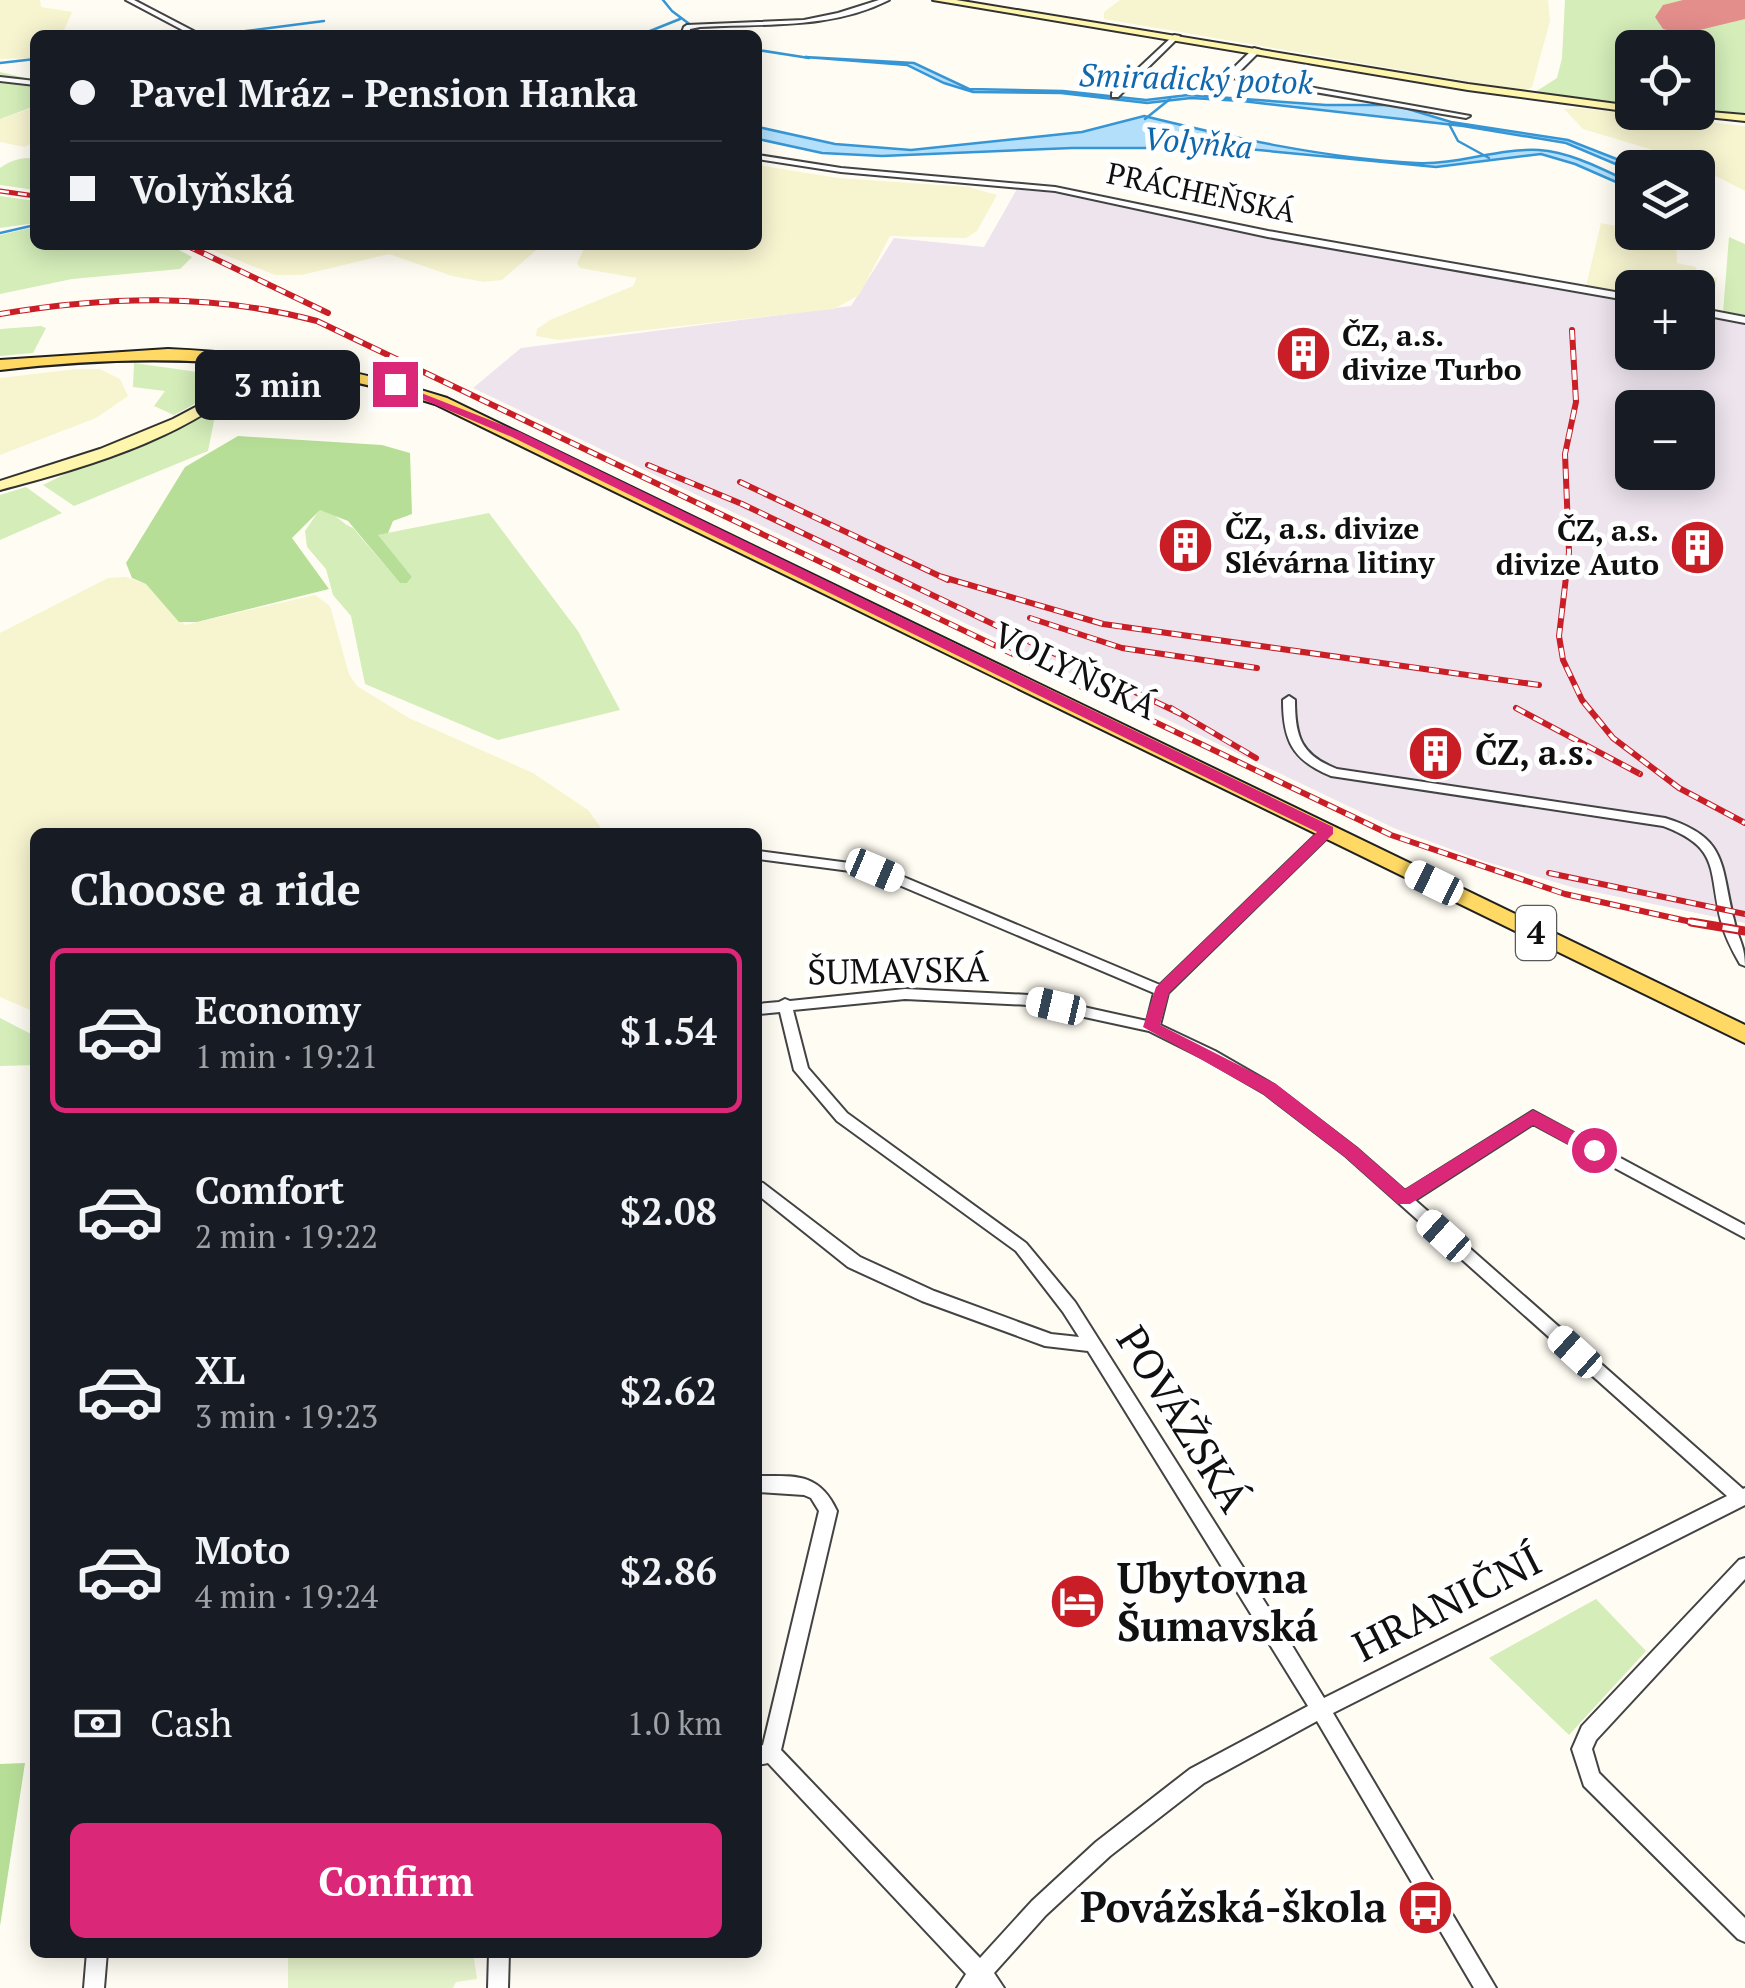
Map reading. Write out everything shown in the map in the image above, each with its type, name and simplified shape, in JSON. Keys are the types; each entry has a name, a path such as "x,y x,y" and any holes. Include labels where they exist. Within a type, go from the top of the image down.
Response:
{"main road":[{"name":"4","path":"0,365 134,352 263,358"},
{"name":"VOLYŇSKÁ","path":"263,358 371,376 474,414 1745,1035"}],"street":[{"path":"129,0 187,30"},
{"path":"689,30 708,24 796,23 829,18 886,0"},
{"path":"938,0 1176,36 1468,87 1615,107"},
{"path":"1115,94 1176,36"},
{"path":"1214,92 1257,50"},
{"path":"1231,76 1466,116"},
{"path":"0,79 30,82"},
{"path":"1715,116 1745,118"},
{"name":"PRÁCHEŇSKÁ","path":"762,158 841,170 1056,189 1268,234 1615,295"},
{"path":"1715,314 1745,320"},
{"path":"0,486 191,414 241,384 263,358"},
{"path":"1289,700 1291,740 1296,750 1311,763 1334,773 1665,822 1703,834 1720,854 1736,946 1745,960"},
{"path":"1152,1027 1162,991 1327,831"},
{"path":"762,856 875,870 1162,991"},
{"name":"ŠUMAVSKÁ","path":"762,1007 905,994 1028,1000 1152,1027 1270,1089 1351,1152 1743,1497"},
{"name":"POVÁŽSKÁ","path":"785,1004 801,1070 842,1117 1020,1247 1093,1344 1218,1550 1276,1635 1486,1988"},
{"path":"1404,1199 1533,1117 1745,1232"},
{"path":"762,1190 854,1262 928,1296 1051,1341 1093,1344"},
{"path":"762,1484 807,1485 824,1499 828,1511 764,1755 980,1983"},
{"name":"HRANIČNÍ","path":"980,1983 1039,1908 1103,1849 1197,1776 1318,1710 1743,1497"},
{"path":"1745,1566 1589,1732 1582,1757 1591,1778 1745,1932"},
{"path":"94,1988 96,1958"},
{"path":"498,1988 499,1958"}],"shaded area":[{"path":"0,0 40,0 41,7 72,12 64,30 30,30 30,58 0,59"},
{"path":"1120,0 1548,0 1550,21 1532,87 1524,91 1104,19 1104,12"},
{"path":"30,109 30,144 25,147 0,142 0,119"},
{"path":"1564,109 1615,112 1615,130 1715,130 1715,123 1745,126 1745,191 1715,176 1715,150 1653,150 1583,129"},
{"path":"762,166 838,178 969,187 997,195 977,231 966,238 890,236 859,295 834,309 558,340 536,336 537,329 550,320 633,286 637,278 580,268 577,263 584,250 762,250"},
{"name":"ČZ, a.s.","path":"1017,189 1054,193 1289,243 1431,264 1615,300 1615,370 1715,370 1715,319 1745,325 1745,923 1575,888 1483,861 1396,829 473,388 521,348 851,306 894,238 984,247"},
{"path":"1601,223 1615,226 1615,250 1676,250 1677,263 1696,267 1696,270 1615,270 1615,292 1586,286"},
{"path":"212,250 536,250 502,280 484,282 452,276 389,254 302,275 275,275"},
{"path":"100,369 120,379 128,396 96,418 0,455 0,378"},
{"path":"126,577 146,584 185,625 315,595 330,606 349,674 357,686 409,718 533,773 588,810 601,828 30,828 30,1010 0,997 0,633 108,578"}],"green space":[{"path":"1565,0 1745,0 1745,113 1715,112 1715,30 1615,30 1615,103 1532,94 1557,78"},
{"path":"0,72 30,79 30,108 0,119"},
{"path":"30,159 30,189 0,185 0,168"},
{"path":"0,196 30,200 30,224 0,228"},
{"path":"30,228 30,250 179,250 192,257 180,269 72,279 0,294 0,235"},
{"path":"1729,237 1745,244 1745,317 1723,312"},
{"path":"46,328 33,353 0,356 0,329"},
{"path":"134,363 227,378 211,395 174,415 154,406 165,391 133,387"},
{"path":"212,412 215,416 208,451 74,506 43,485 83,465 149,444"},
{"path":"238,436 382,445 410,453 412,514 393,521 388,533 378,535 412,577 407,583 400,583 348,521 320,510 292,538 329,589 197,622 179,622 146,584 132,578 126,563 185,467"},
{"path":"26,487 62,513 0,540 0,495"},
{"path":"320,509 353,528 400,583 407,583 412,577 377,535 489,513 578,631 620,710 498,740 365,684 351,616 333,595 326,569 307,547 305,531"},
{"path":"0,1018 30,1033 30,1065 0,1066"},
{"path":"1596,1599 1646,1651 1569,1735 1489,1658"},
{"path":"25,1763 0,1926 0,1764"},
{"path":"288,1958 474,1958 477,1979 456,1982 453,1988 288,1988"}],"water":[{"path":"805,57 914,63 969,89 1063,91 1146,100 1188,95 1326,105 1395,105 1451,122 1568,140 1615,158 1615,164 1566,143 1463,126 1242,101 1191,98 1147,103 1061,93 973,92 907,65"},
{"name":"Volyňka","path":"1144,116 1279,146 1381,160 1432,163 1508,151 1551,151 1615,175 1615,182 1541,154 1436,167 1237,148 1072,148 882,156 822,153 762,140 762,128 835,144 911,150 1082,132"}],"waterway":[{"name":"Smiradický potok","path":"663,0 697,30"},
{"path":"652,30 680,19"},
{"path":"253,30 324,21"},
{"name":"Smiradický potok","path":"762,51 809,58"},
{"path":"0,63 30,60"},
{"name":"Volyňka","path":"1145,119 1170,99"},
{"path":"1449,124 1458,141 1489,158"},
{"path":"0,233 30,226"}],"runway":[{"path":"1683,17 1745,3"}],"railway":[{"path":"0,191 30,195"},
{"path":"196,250 328,313"},
{"path":"0,314 159,300 238,306 317,321 1391,835 1565,894 1693,922"},
{"path":"1572,330 1576,402 1565,454 1569,552 1559,636 1563,660 1582,700 1613,738 1679,788 1745,823"},
{"path":"648,465 742,504 1181,714"},
{"path":"740,482 940,576"},
{"path":"940,576 1103,624 1539,685"},
{"path":"940,576 948,580"},
{"path":"1030,618 1122,648 1257,668"},
{"path":"1171,708 1256,758"},
{"path":"1516,708 1640,774"},
{"path":"1549,873 1745,914"},
{"path":"1693,922 1745,931"},
{"path":"1693,922 1705,925"}],"place":[{"name":"ČZ, a.s. divize Turbo","path":"1303,353"},
{"name":"ČZ, a.s. divize Slévárna litiny","path":"1186,546"},
{"name":"ČZ, a.s. divize Auto","path":"1698,548"},
{"name":"ČZ, a.s.","path":"1436,753"},
{"name":"Ubytovna Šumavská","path":"1078,1602"},
{"name":"Povážská-škola","path":"1426,1907"}],"route":[{"path":"395,384 516,435 1327,831 1162,991 1152,1027 1270,1089 1404,1199 1533,1117 1594,1150"}]}
